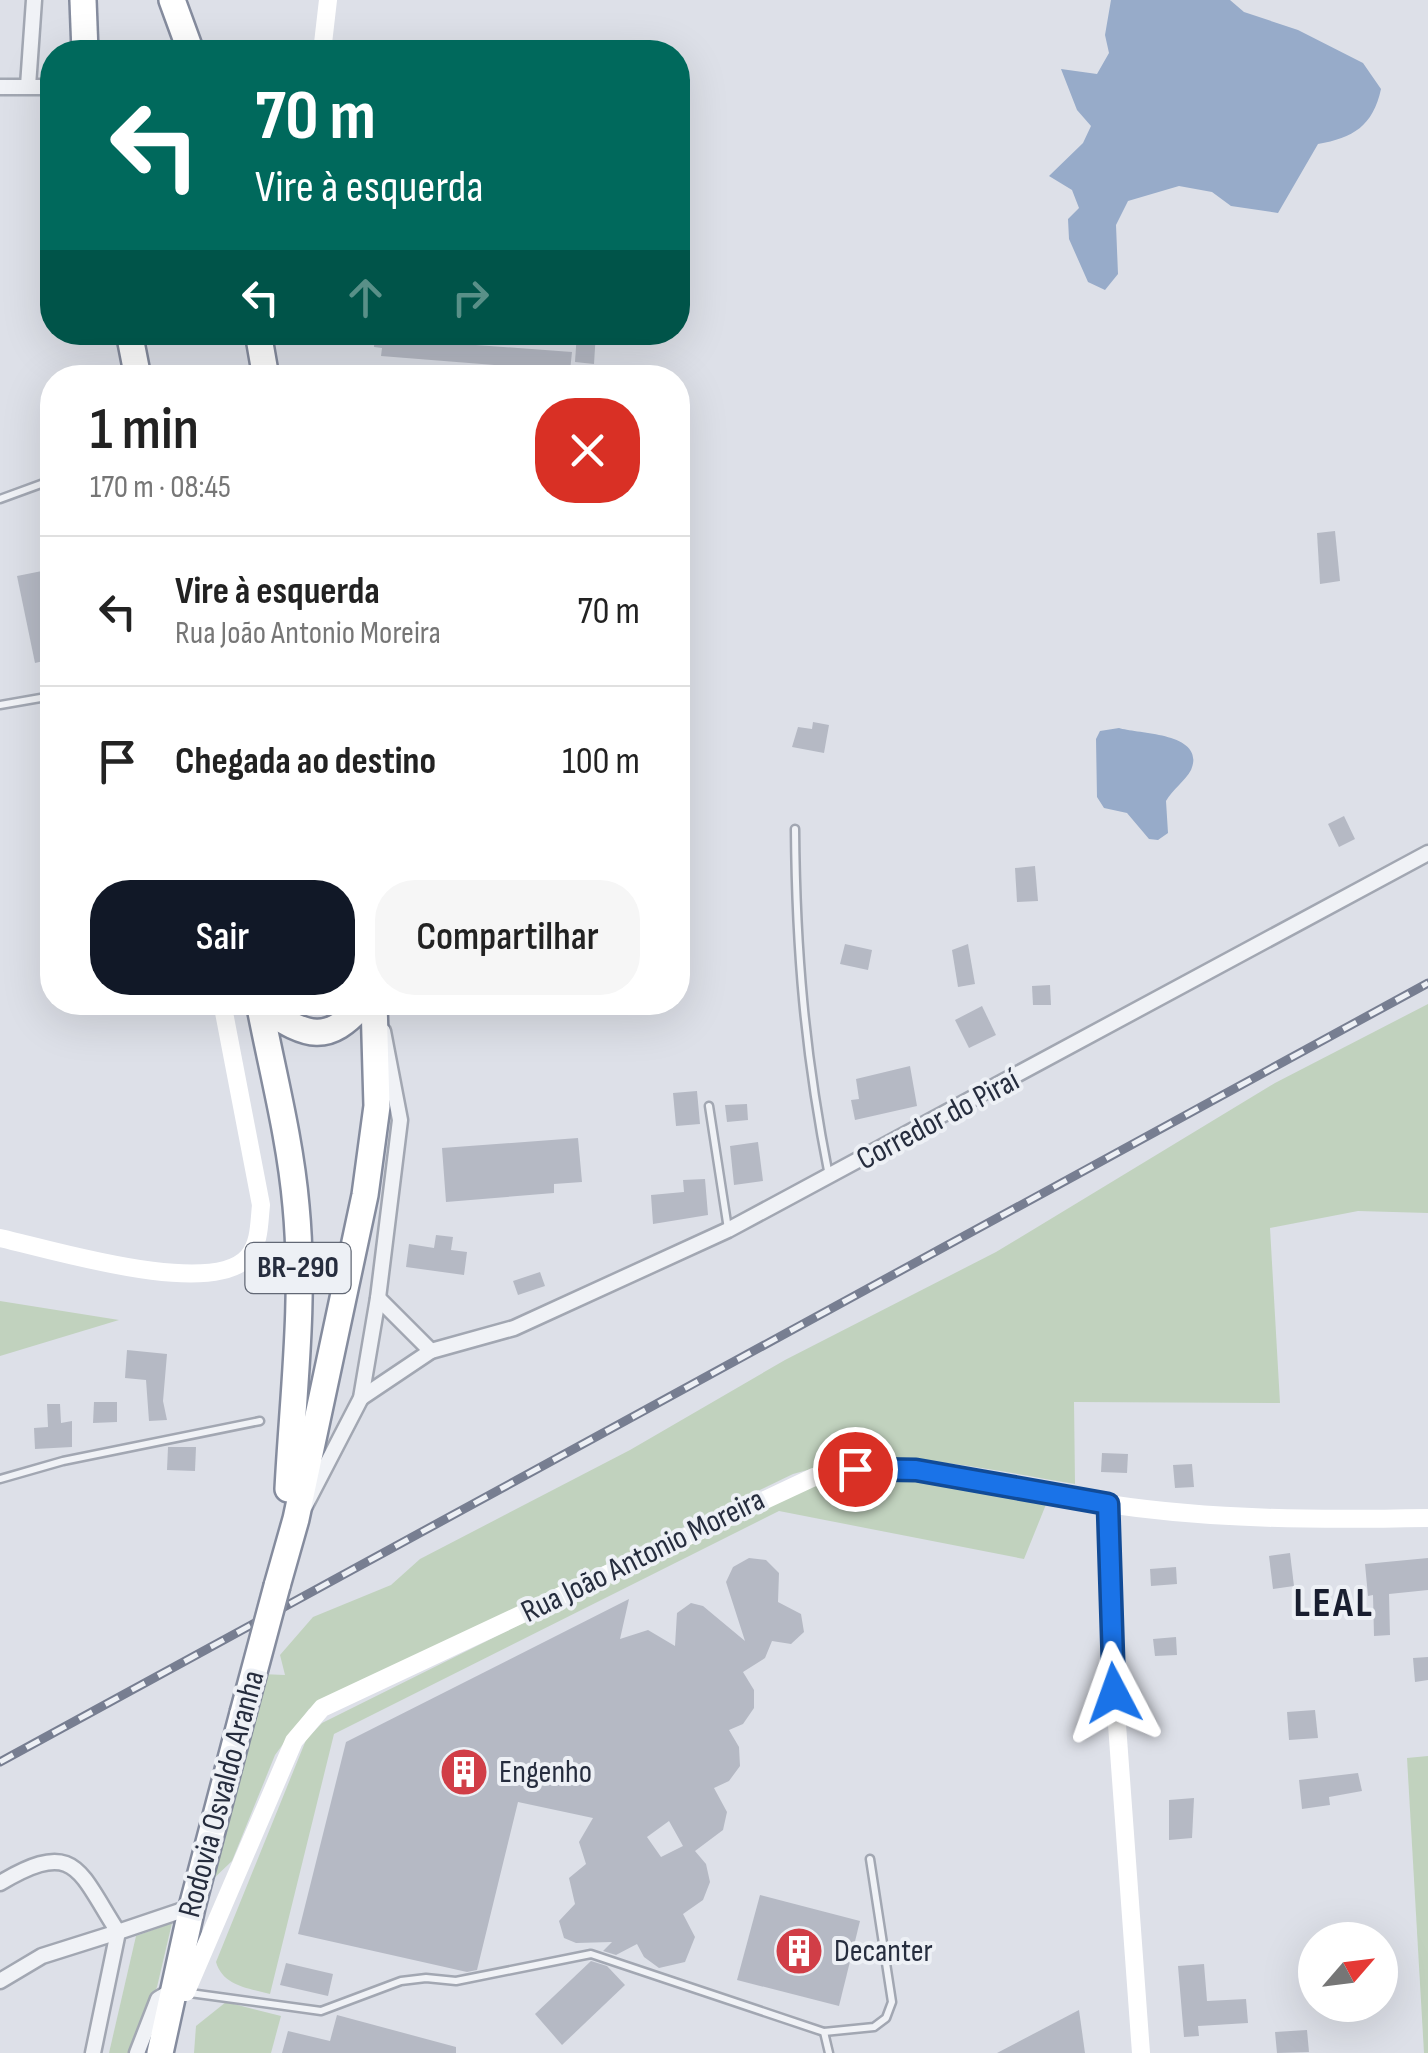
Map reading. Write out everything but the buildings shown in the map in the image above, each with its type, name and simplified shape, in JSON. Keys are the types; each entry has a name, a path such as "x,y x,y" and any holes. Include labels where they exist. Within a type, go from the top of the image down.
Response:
{"highway":[{"path":"82,0 85,40"},
{"path":"172,0 187,40"},
{"name":"Rodovia Osvaldo Aranha","path":"262,1015 297,1209 299,1308 292,1528"},
{"path":"275,1015 298,1030 321,1035 339,1028 352,1015"},
{"name":"Rodovia Osvaldo Aranha","path":"160,2053 178,1992 192,1907 292,1528 365,1195 377,1106 375,1015"}],"main road":[{"path":"323,40 328,0"},
{"path":"0,1238 164,1272 226,1269 247,1258 258,1238 261,1205 224,1015"},
{"name":"Rua João Antonio Moreira","path":"178,1992 228,1897 294,1740 322,1708 792,1485 832,1472 886,1468 1108,1504 1290,1520 1428,1518"},
{"path":"1108,1504 1109,1614 1142,2053"},
{"path":"192,1907 228,1897"}],"street":[{"path":"28,86 34,0"},
{"path":"0,88 40,86"},
{"name":"Corredor do Piraí","path":"361,1398 431,1351 514,1328 728,1230 1428,852"},
{"path":"292,1528 315,1493 361,1398 378,1298 400,1120 394,1070 379,1015"},
{"path":"378,1298 431,1351"},
{"path":"0,1883 36,1862 60,1860 76,1868 118,1932 93,2053"},
{"path":"0,1981 42,1956 192,1907"},
{"path":"138,2053 158,1999 178,1992"}],"lane":[{"path":"0,499 40,484"},
{"path":"0,705 40,698"},
{"path":"795,830 796,930 806,1063 829,1178"},
{"path":"709,1106 728,1230"},
{"path":"0,1479 62,1461 260,1421"},
{"path":"178,1992 321,2010 401,1982 426,1978 456,1981 591,1954 824,2032 874,2027 886,2018 892,2002 870,1859"},
{"path":"824,2032 829,2053"}],"green space":[{"path":"1428,1004 1428,1213 1358,1211 1270,1228 1280,1403 1074,1402 1075,1484 969,1466 899,1460 829,1465 793,1474 309,1709 275,1755 232,1861 210,1882 261,1674 285,1675 280,1655 313,1617 391,1585 420,1559 630,1450 785,1360 996,1252 1275,1083"},
{"path":"0,1301 119,1320 0,1356"},
{"path":"894,1473 1047,1502 1024,1559 779,1511 334,1734 270,1994 237,1985 219,1970 216,1962 306,1740 322,1723 808,1481"},
{"path":"1428,1756 1428,2053 1424,2053 1407,1758"},
{"path":"172,1923 157,1987 130,2053 109,2053 136,1936"},
{"path":"226,2002 281,2016 271,2053 194,2053 196,2026"}],"water":[{"path":"1111,0 1230,0 1244,12 1298,30 1363,63 1381,89 1373,112 1360,128 1318,144 1278,213 1231,206 1212,192 1179,186 1128,201 1116,225 1118,274 1105,290 1088,282 1069,239 1068,219 1079,208 1072,190 1049,176 1083,143 1091,126 1077,110 1061,69 1097,74 1109,53 1105,35"},
{"path":"1119,728 1168,737 1189,748 1193,758 1189,774 1166,801 1168,833 1158,840 1149,839 1127,813 1104,808 1097,797 1096,739 1100,731"}],"railway":[{"path":"0,1762 1428,983"}],"place":[{"name":"Engenho","path":"464,1772"},
{"name":"Decanter","path":"799,1951"}],"district":[{"name":"LEAL","path":"1334,1603"}],"route":[{"path":"855,1469 916,1470 1108,1504 1114,1693"}]}
